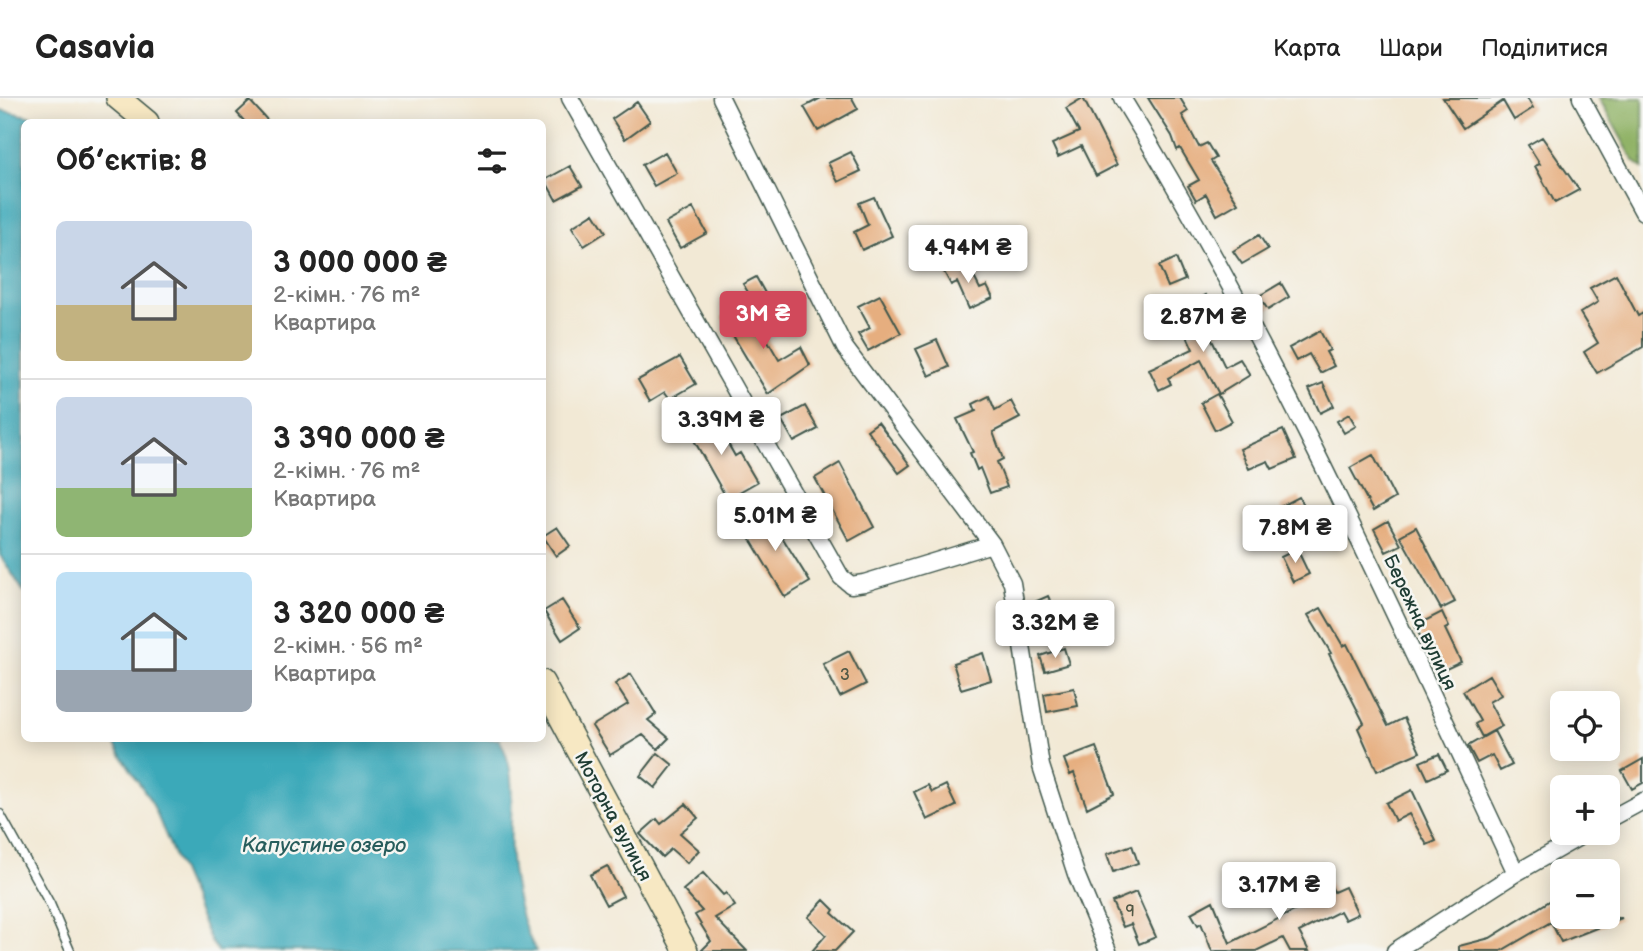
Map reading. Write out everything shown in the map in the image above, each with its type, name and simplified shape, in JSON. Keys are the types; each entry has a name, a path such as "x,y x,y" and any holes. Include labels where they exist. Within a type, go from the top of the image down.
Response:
{"street":[{"path":"118,98 143,119"},
{"path":"570,98 841,577 850,585 864,583 992,544"},
{"path":"721,98 845,348 992,544 1012,583 1041,766 1076,874 1108,951"},
{"name":"Бережна вулиця","path":"1122,98 1230,287 1330,479 1516,873"},
{"path":"1581,98 1643,212"},
{"name":"Моторна вулиця","path":"546,689 686,951"},
{"path":"1620,813 1643,801"},
{"path":"1395,951 1516,873 1565,845"}],"lane":[{"path":"0,814 50,904 70,951"}],"green space":[{"path":"1599,98 1643,98 1643,168 1634,161"}],"water":[{"path":"0,110 41,119 21,119 21,587 0,555"},
{"name":"Капустине озеро","path":"113,742 500,742 511,781 510,842 514,881 522,918 536,951 218,951 211,942 152,803"}],"building":[{"path":"821,98 852,98 858,109 818,131 804,107"},
{"path":"1083,98 1117,165 1096,176 1081,146 1058,157 1052,144 1079,132 1066,108"},
{"path":"1148,98 1180,98 1188,111 1182,115 1199,147 1207,143 1216,158 1211,161 1238,203 1217,215 1206,194 1196,200 1188,186 1199,180 1180,148 1177,150 1172,136"},
{"path":"1443,98 1527,98 1533,108 1514,120 1503,101 1463,128"},
{"path":"250,101 266,119 242,119 237,113"},
{"path":"637,102 650,121 625,139 612,119"},
{"path":"1542,137 1579,190 1555,203 1535,166 1540,164 1528,145"},
{"path":"665,152 677,173 654,186 642,165"},
{"path":"851,152 861,171 838,182 828,163"},
{"path":"570,166 582,186 556,200 546,179"},
{"path":"874,197 892,236 862,250 854,232 868,225 859,203"},
{"path":"693,208 707,233 680,248 666,223"},
{"path":"594,213 606,232 584,246 572,227"},
{"path":"1259,235 1268,249 1242,264 1233,251"},
{"path":"1176,258 1185,280 1168,287 1159,266"},
{"path":"966,261 980,289 987,286 993,298 969,309 957,282 951,285 944,272"},
{"path":"1616,274 1638,316 1643,313 1643,347 1597,373 1584,352 1598,343 1580,313 1598,302 1590,288"},
{"path":"756,277 766,295 754,302 743,284"},
{"path":"1281,283 1289,297 1268,310 1259,296"},
{"path":"880,295 901,333 868,351 858,334 870,328 858,306"},
{"path":"1206,295 1225,328 1210,336 1225,367 1240,359 1250,375 1219,394 1201,360 1168,378 1171,384 1159,390 1149,369 1193,349 1187,336 1204,327 1191,304"},
{"path":"746,303 779,360 801,347 810,365 768,394 722,317"},
{"path":"1320,331 1330,350 1326,352 1334,366 1320,373 1309,354 1296,361 1289,348"},
{"path":"937,340 949,367 929,376 916,349"},
{"path":"680,357 696,384 670,399 665,392 650,401 638,380"},
{"path":"1323,383 1334,406 1320,413 1309,389"},
{"path":"1217,394 1232,421 1215,430 1201,403"},
{"path":"989,396 995,410 1011,401 1020,418 993,432 1003,459 997,462 1007,487 990,493 980,468 977,470 970,453 973,452 957,419 976,411 973,404"},
{"path":"805,406 818,429 794,442 781,419"},
{"path":"710,412 735,456 740,453 757,482 727,499 686,426"},
{"path":"1349,414 1356,426 1344,433 1337,421"},
{"path":"878,422 910,465 899,473 867,430"},
{"path":"1283,430 1296,459 1272,469 1268,461 1249,469 1240,449"},
{"path":"1373,455 1395,498 1373,511 1350,468"},
{"path":"840,463 874,527 849,541 815,478"},
{"path":"1299,497 1313,525 1287,538 1279,521 1286,518 1280,507"},
{"path":"764,508 810,582 785,597 740,522"},
{"path":"1388,521 1401,545 1386,552 1374,529"},
{"path":"557,527 570,546 556,556 546,541 546,534"},
{"path":"1416,527 1455,602 1441,609 1400,536"},
{"path":"1297,549 1309,574 1293,582 1281,557"},
{"path":"1048,596 1057,616 1038,624 1030,604"},
{"path":"562,600 580,628 562,640 546,610"},
{"path":"1321,608 1343,646 1347,644 1388,726 1404,718 1420,752 1377,771 1358,728 1364,723 1329,654 1331,653 1308,615"},
{"path":"1442,612 1449,627 1445,629 1461,662 1444,670 1428,637 1422,640 1415,626"},
{"path":"1064,648 1069,664 1045,671 1040,656"},
{"path":"849,651 866,684 840,697 823,664"},
{"path":"983,653 991,680 961,689 953,663"},
{"path":"631,674 656,714 648,720 669,738 658,749 643,735 610,755 592,726 628,704 615,684"},
{"path":"1489,675 1501,695 1489,702 1502,726 1482,737 1475,724 1480,721 1463,691"},
{"path":"1074,688 1078,706 1047,712 1044,694"},
{"path":"1494,731 1512,765 1500,771 1492,755 1477,763 1468,746"},
{"path":"1096,747 1114,794 1087,808 1074,773 1070,775 1064,759"},
{"path":"658,753 673,765 655,788 640,776"},
{"path":"1439,754 1447,770 1428,779 1420,762"},
{"path":"1643,759 1643,783 1632,789 1622,771"},
{"path":"928,785 932,792 946,785 956,806 927,820 914,792"},
{"path":"1412,790 1436,841 1427,845 1409,814 1395,821 1386,803"},
{"path":"686,804 698,818 680,833 699,850 687,863 671,849 662,857 640,834 657,819 661,824"},
{"path":"1132,845 1138,863 1113,872 1107,854"},
{"path":"607,866 623,896 606,905 590,875"},
{"path":"703,873 723,895 726,893 735,906 715,918 747,951 701,951 711,941 695,915 702,911 683,890"},
{"path":"1329,882 1334,892 1345,887 1358,914 1345,920 1340,911 1299,932 1309,951 1290,951 1283,938 1256,951 1212,951 1201,923 1198,925 1191,913 1213,901 1230,943 1308,904 1304,895"},
{"path":"1136,892 1156,937 1139,944 1131,924 1123,927 1112,902"},
{"path":"824,900 834,910 832,913 853,932 835,951 812,951 826,935 808,917"},
{"path":"1550,901 1550,923 1501,951 1459,951 1459,946 1490,938"},
{"path":"1554,929 1594,929 1561,942"}]}
